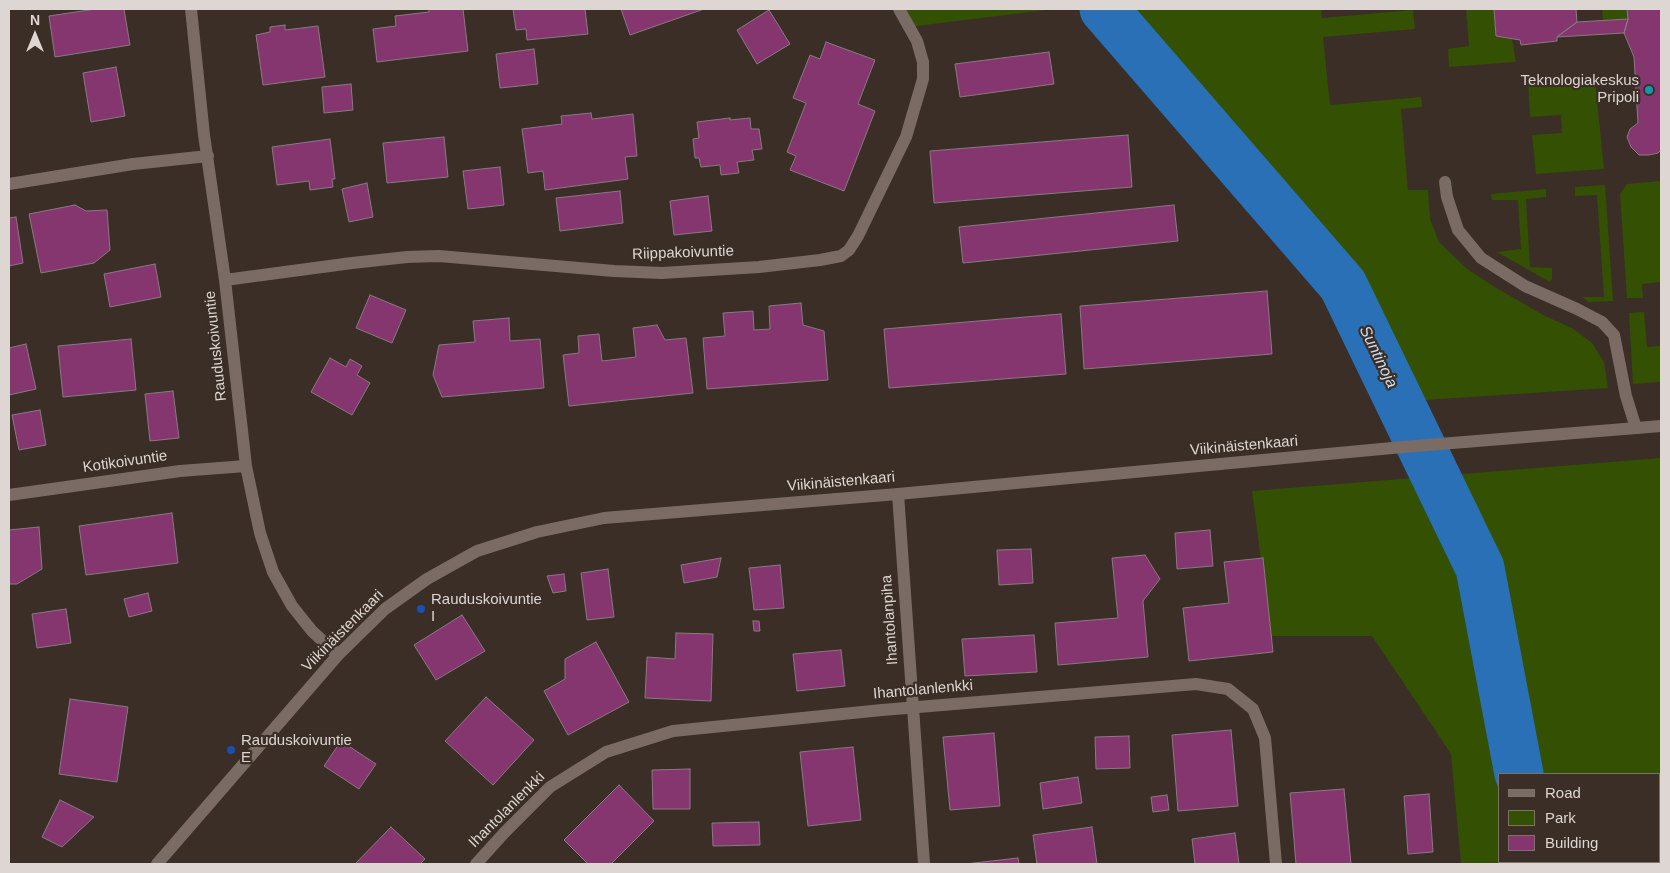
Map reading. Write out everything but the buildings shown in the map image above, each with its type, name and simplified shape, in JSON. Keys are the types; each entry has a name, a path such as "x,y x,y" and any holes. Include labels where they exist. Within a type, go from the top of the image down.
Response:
{"street":[{"name":"Rauduskoivuntie","path":"193,9 208,156 225,280 246,466 260,533 273,572 297,612 312,631 338,655"},
{"name":"Riippakoivuntie","path":"225,280 407,257 440,256 614,271 662,273 759,267 841,256 850,250 858,236 906,137 924,79 923,62 917,41 899,9"},
{"path":"9,184 133,164 208,156"},
{"path":"1446,182 1447,197 1458,230 1481,258 1525,286 1602,322 1614,335 1626,396 1636,428"},
{"name":"Viikinäistenkaari","path":"157,864 338,655 385,609 428,579 477,551 537,532 604,518 898,494 1403,447 1661,426"},
{"name":"Kotikoivuntie","path":"9,495 180,471 246,466"},
{"name":"Ihantolanpiha","path":"898,494 924,864"},
{"name":"Ihantolanlenkki","path":"476,864 550,786 606,752 673,731 912,707 1196,684 1228,689 1254,709 1265,738 1276,864"}],"green space":[{"path":"898,9 1054,9 909,27"},
{"path":"1131,9 1321,9 1322,18 1413,10 1415,29 1323,37 1330,105 1421,97 1422,107 1401,109 1408,190 1428,190 1430,219 1439,242 1466,268 1493,286 1545,316 1572,328 1592,343 1604,362 1608,388 1425,400 1353,273"},
{"path":"1466,9 1494,9 1496,36 1512,39 1516,62 1449,67 1448,49 1469,46"},
{"path":"1602,9 1627,9 1628,19 1603,20"},
{"path":"1590,76 1595,81 1604,169 1536,174 1532,135 1562,133 1561,115 1530,117 1528,81"},
{"path":"1661,181 1661,282 1642,284 1643,298 1627,298 1620,194 1627,184"},
{"path":"1605,185 1613,301 1588,302 1583,297 1604,297 1597,195 1575,196 1575,187"},
{"path":"1546,189 1546,197 1526,199 1530,267 1552,268 1552,279 1550,282 1497,252 1521,249 1518,200 1492,200 1491,194"},
{"path":"1644,312 1647,347 1661,346 1661,382 1633,384 1629,313"},
{"path":"1661,458 1661,864 1461,864 1451,754 1372,636 1271,636 1252,491"}],"waterway":[{"name":"Suntinoja","path":"1104,9 1343,285 1480,568 1519,773"}],"place":[{"name":"Teknologiakeskus Pripoli","path":"1649,90"},
{"name":"Rauduskoivuntie I","path":"421,609"},
{"name":"Rauduskoivuntie E","path":"231,750"}]}
